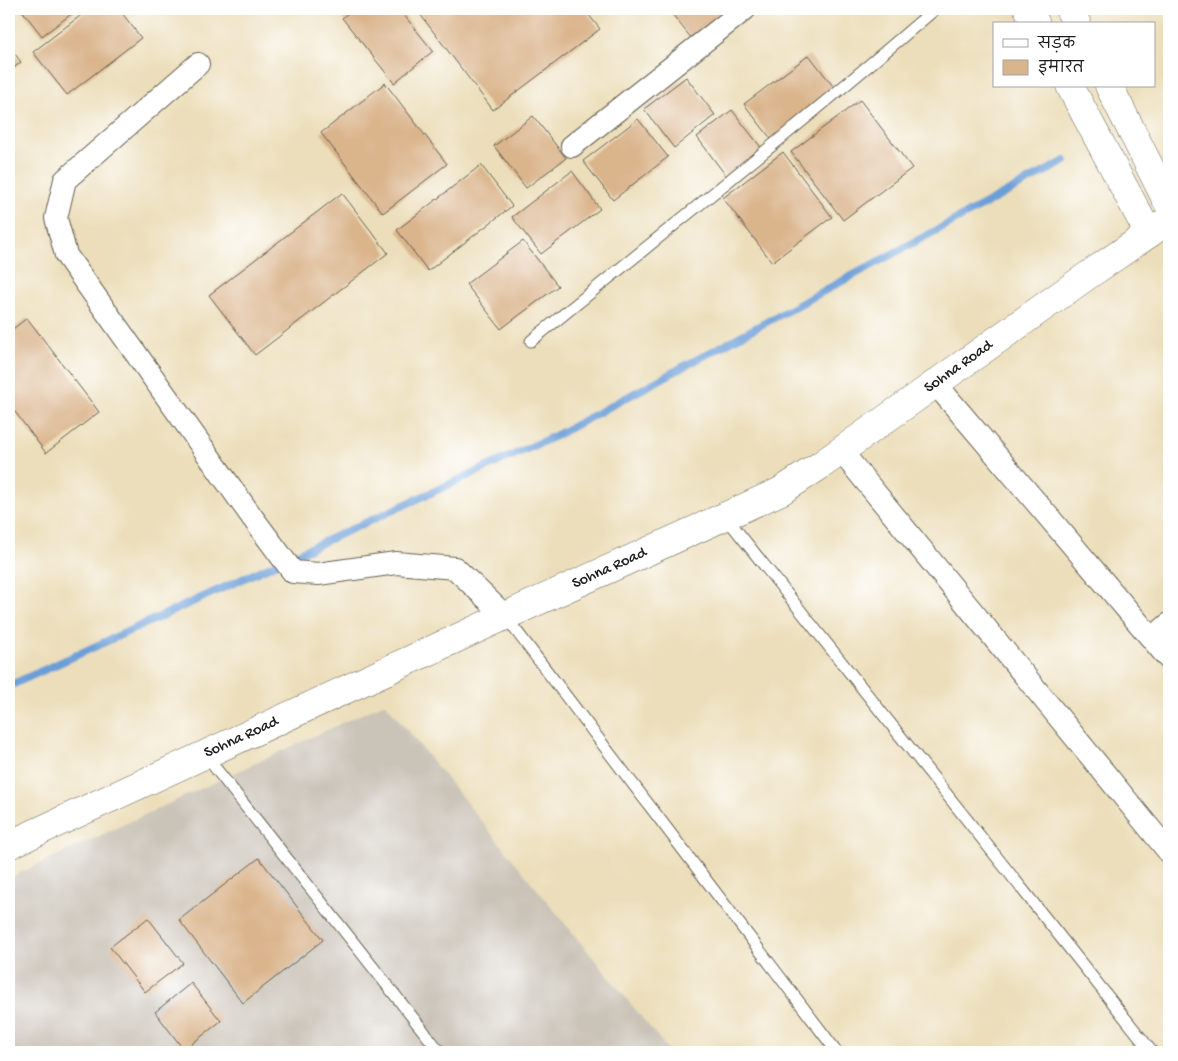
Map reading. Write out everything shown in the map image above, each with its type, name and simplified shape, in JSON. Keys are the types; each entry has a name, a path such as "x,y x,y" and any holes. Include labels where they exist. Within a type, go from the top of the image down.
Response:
{"main road":[{"path":"1028,9 1035,22"},
{"path":"1069,9 1076,22"},
{"path":"1071,88 1112,166 1159,227"},
{"path":"1110,88 1169,205"},
{"path":"1112,166 1142,150"},
{"name":"Sohna Road","path":"9,845 781,491 841,451 1159,227"}],"street":[{"path":"572,146 745,9"},
{"path":"198,64 65,180 56,218 66,255 293,572 318,574 396,563 455,568 505,616"},
{"path":"935,383 1169,659"},
{"path":"841,451 1169,852"},
{"path":"1152,638 1169,624"}],"lane":[{"path":"531,341 877,60 935,9"},
{"path":"725,516 1152,1052"},
{"path":"505,616 837,1052"},
{"path":"205,755 440,1052"}],"shaded area":[{"path":"385,703 670,1052 9,1052 9,878"}],"building":[{"path":"21,9 78,9 42,36"},
{"path":"89,9 119,9 141,38 67,95 33,52"},
{"path":"353,9 399,9 433,51 394,83 342,18"},
{"path":"416,9 584,9 600,29 493,110"},
{"path":"668,9 735,9 696,44"},
{"path":"9,46 21,62 9,72"},
{"path":"809,55 836,90 772,140 744,104"},
{"path":"686,77 715,115 674,148 644,109"},
{"path":"385,83 447,164 383,213 321,133"},
{"path":"860,100 912,168 843,220 791,152"},
{"path":"732,110 763,150 727,177 697,137"},
{"path":"533,116 566,158 526,188 494,146"},
{"path":"638,119 668,157 613,200 583,161"},
{"path":"783,152 832,217 772,262 723,198"},
{"path":"481,165 512,206 428,271 397,230"},
{"path":"572,171 600,209 541,254 512,217"},
{"path":"342,193 388,253 255,355 209,295"},
{"path":"523,241 558,286 501,329 466,284"},
{"path":"27,318 99,412 46,453 9,404 9,332"},
{"path":"259,858 323,940 243,1003 179,920"},
{"path":"148,918 183,963 145,992 110,947"},
{"path":"191,983 221,1021 184,1050 155,1012"}],"waterway":[{"path":"9,686 557,435 1065,161"}]}
